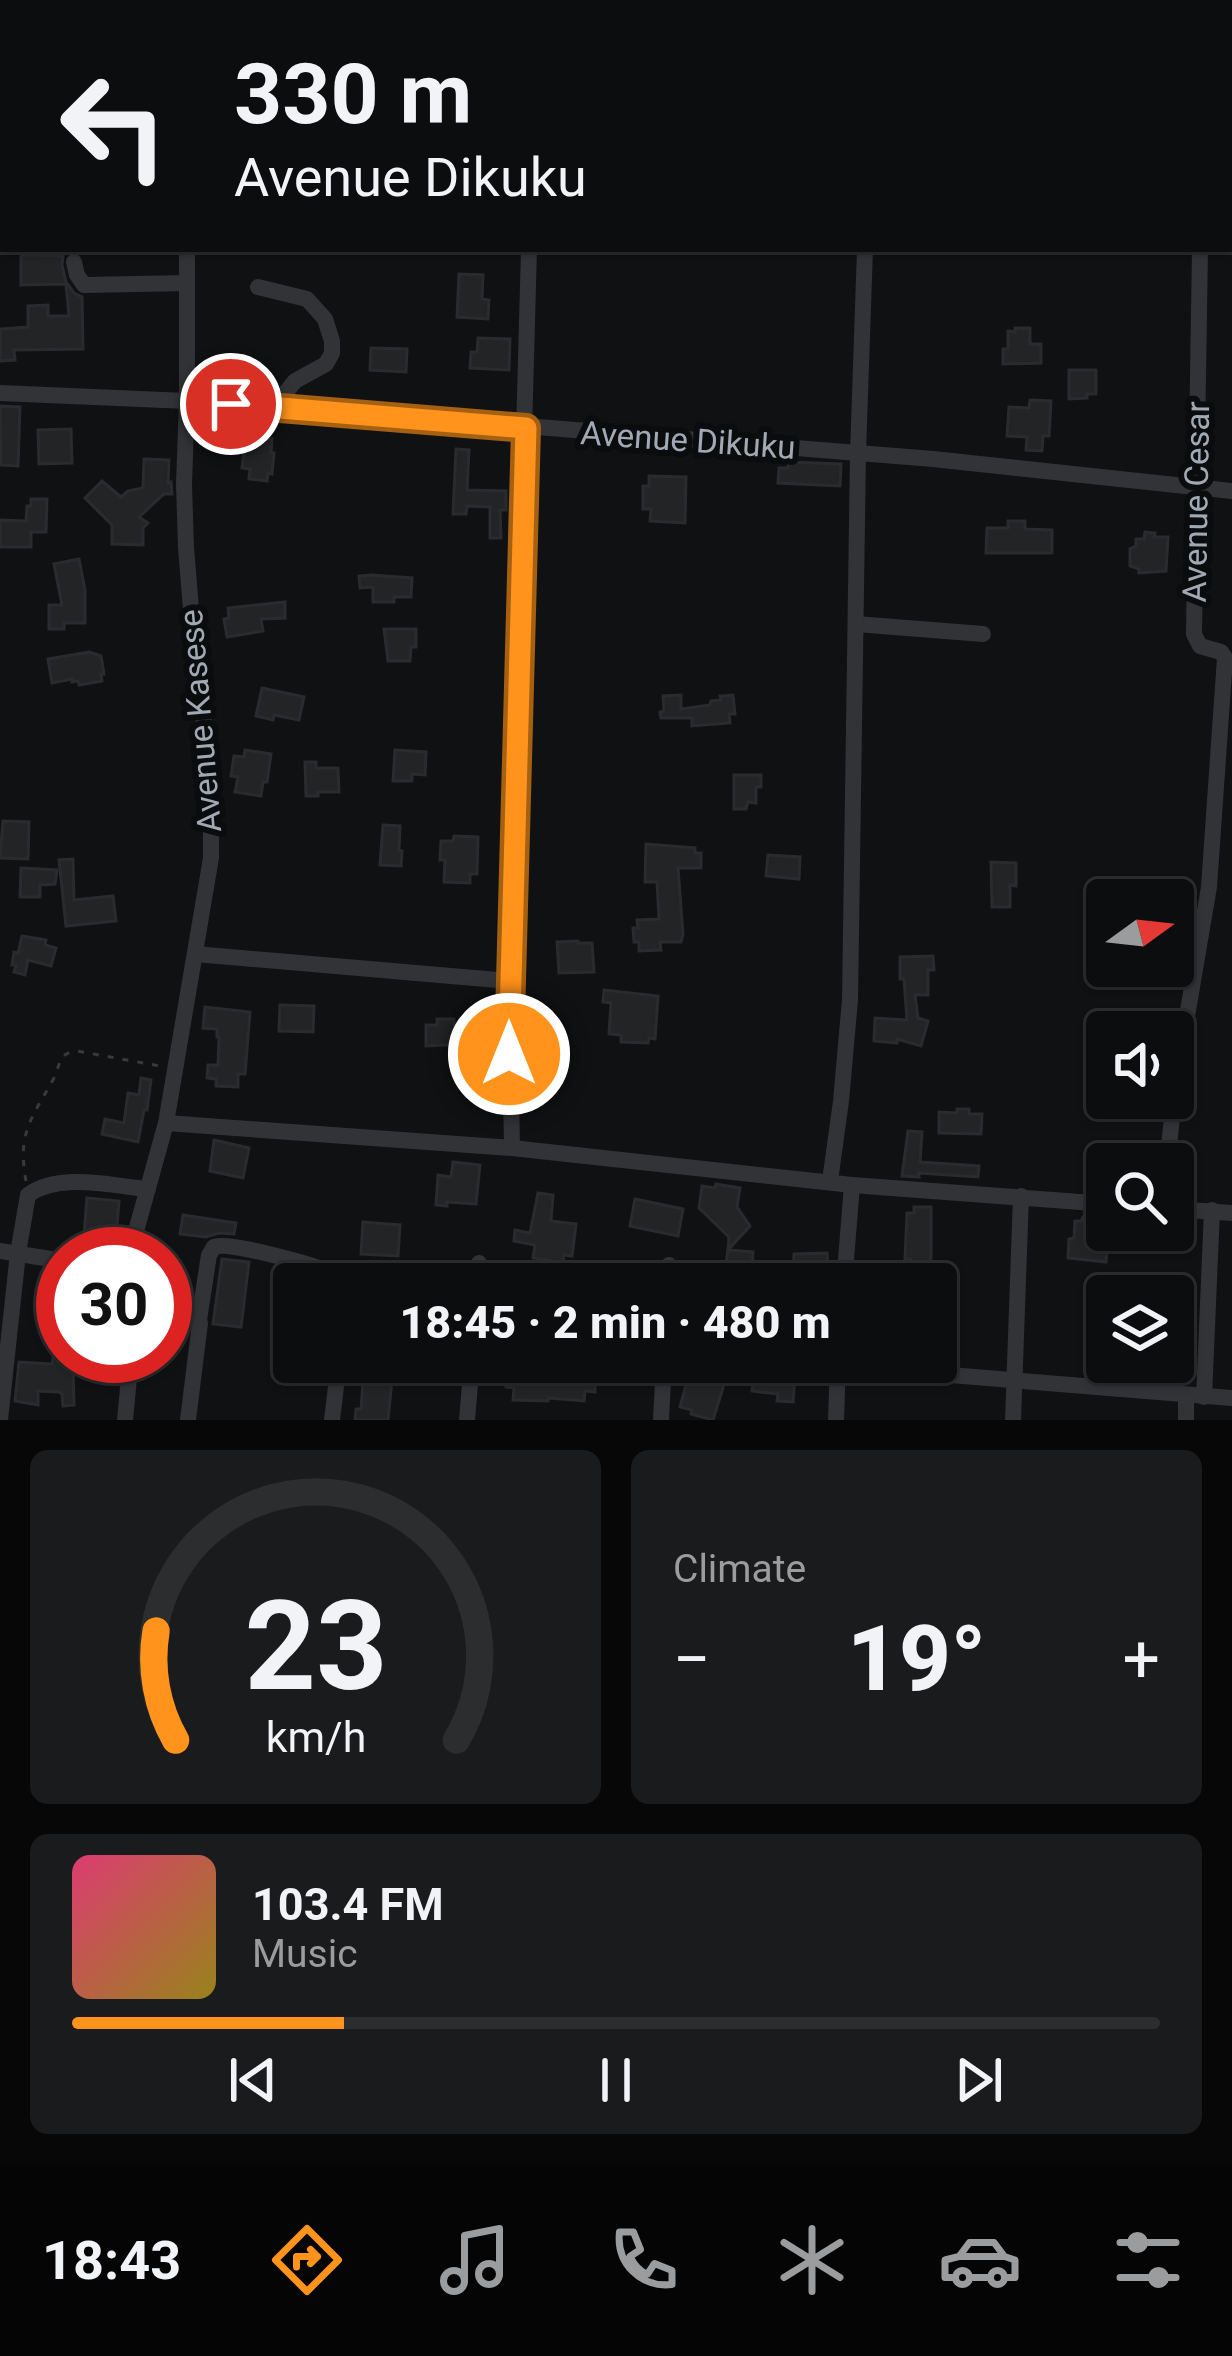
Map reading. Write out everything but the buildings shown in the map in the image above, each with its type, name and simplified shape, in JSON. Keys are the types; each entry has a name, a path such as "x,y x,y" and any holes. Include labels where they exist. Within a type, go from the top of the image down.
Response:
{"street":[{"name":"Avenue Kasese","path":"137,1227 166,1123 212,858 211,779 188,590 184,484 187,252"},
{"path":"512,1148 509,981 529,252"},
{"path":"830,1181 850,1000 858,453 866,252"},
{"name":"Avenue Cesar","path":"1170,1143 1178,1062 1209,887 1225,658 1221,652 1200,646 1194,634 1200,252"},
{"path":"74,262 84,285 187,283"},
{"path":"258,287 307,299 326,319 332,341 326,364 295,380 274,407"},
{"name":"Avenue Dikuku","path":"0,393 274,407 858,453 1232,491"},
{"path":"856,624 983,634"},
{"path":"195,953 509,981"},
{"path":"166,1123 512,1148 853,1185 1086,1202"},
{"path":"0,1420 9,1252 28,1195 38,1188 66,1183 148,1189"},
{"path":"846,1263 853,1185"},
{"path":"1013,1420 1021,1196"},
{"path":"1194,1210 1232,1213"},
{"path":"1186,1420 1195,1396 1212,1210"},
{"path":"188,1420 212,1248 239,1248 299,1263"},
{"path":"192,1313 199,1320"},
{"path":"957,1376 1232,1398"},
{"path":"125,1420 128,1383"},
{"path":"332,1420 336,1383"},
{"path":"467,1420 470,1383"},
{"path":"661,1420 663,1383"},
{"path":"836,1420 837,1383"}],"path":[{"path":"28,1195 22,1148 31,1115 61,1057 77,1051 175,1069"}],"route":[{"path":"231,404 526,428 509,1054"}]}
